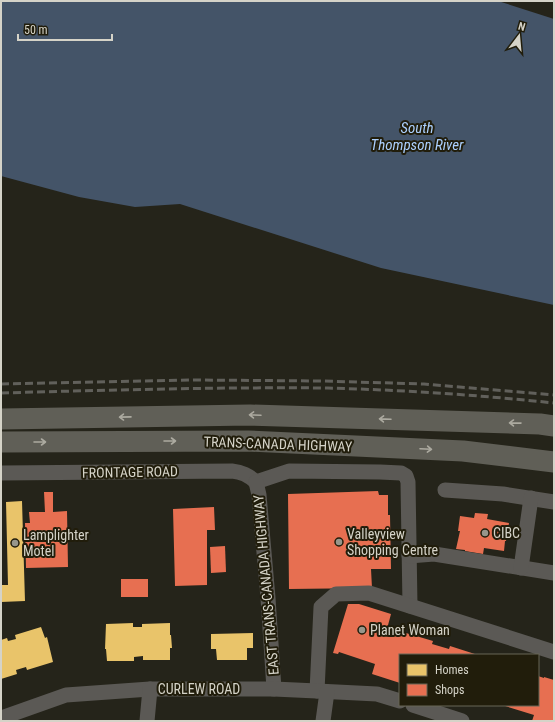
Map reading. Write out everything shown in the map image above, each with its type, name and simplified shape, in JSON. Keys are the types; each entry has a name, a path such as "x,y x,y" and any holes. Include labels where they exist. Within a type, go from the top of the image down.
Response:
{"highway":[{"name":"TRANS-CANADA HIGHWAY","path":"1,419 250,415 540,424 554,426"},
{"name":"TRANS-CANADA HIGHWAY","path":"1,442 248,441 463,451 554,462"},
{"path":"463,451 554,468"}],"street":[{"name":"FRONTAGE ROAD","path":"1,473 232,471 241,472 256,482"},
{"path":"256,482 289,471 401,473 406,476 408,482 410,606"},
{"name":"EAST TRANS-CANADA HIGHWAY","path":"256,482 259,495 262,527 274,689"},
{"path":"445,490 503,494 554,502"},
{"path":"521,568 531,498"},
{"path":"409,556 434,554 554,573"},
{"path":"323,721 321,607 336,594 369,593 554,652"},
{"path":"147,721 150,689"},
{"name":"CURLEW ROAD","path":"1,718 66,695 150,689 274,689 322,691 377,694 399,701"},
{"path":"416,706 452,720"}],"water":[{"name":"South Thompson River","path":"1,1 498,1 554,19 554,305 381,268 180,204 135,207 79,197 1,176"}],"building: Homes":[{"name":"Lamplighter Motel","path":"22,501 25,601 1,602 1,585 8,585 6,502"},
{"path":"133,623 133,627 142,627 142,624 170,623 172,648 170,648 170,660 143,660 143,656 134,657 134,661 107,661 105,649 106,624"},
{"path":"41,627 45,638 47,637 53,662 27,670 26,667 16,670 17,674 1,679 1,640 7,638 8,641 16,639 15,635"},
{"path":"253,633 253,648 247,648 247,660 217,660 216,649 211,649 211,634"}],"building: Shops":[{"name":"Valleyview Shopping Centre","path":"378,491 379,495 388,495 391,569 371,569 372,588 289,589 288,494"},
{"path":"44,492 53,492 53,512 67,511 68,567 26,568 25,523 30,523 29,512 45,512"},
{"path":"214,507 215,530 207,530 207,585 175,586 173,509"},
{"path":"475,513 488,514 487,519 509,523 504,551 484,548 483,554 456,549 460,531 458,531 460,516 474,518"},
{"path":"225,546 226,572 211,573 210,547"},
{"path":"121,579 148,579 148,597 121,597"},
{"path":"348,604 359,604 391,614 387,629 396,633 405,636 406,633 433,641 432,644 449,649 450,646 475,654 399,654 399,683 372,674 375,664 339,652 338,654 333,653"},
{"path":"539,676 554,680 554,721 532,721 534,715 505,706 539,706"}],"railway":[{"path":"1,384 195,380 322,381 424,384 554,395"},
{"path":"1,393 205,388 328,388 441,393 554,403"}],"place":[{"name":"CIBC","path":"485,533"},
{"name":"Valleyview Shopping Centre","path":"339,542"},
{"name":"Lamplighter Motel","path":"15,543"},
{"name":"Planet Woman","path":"362,630"}]}
